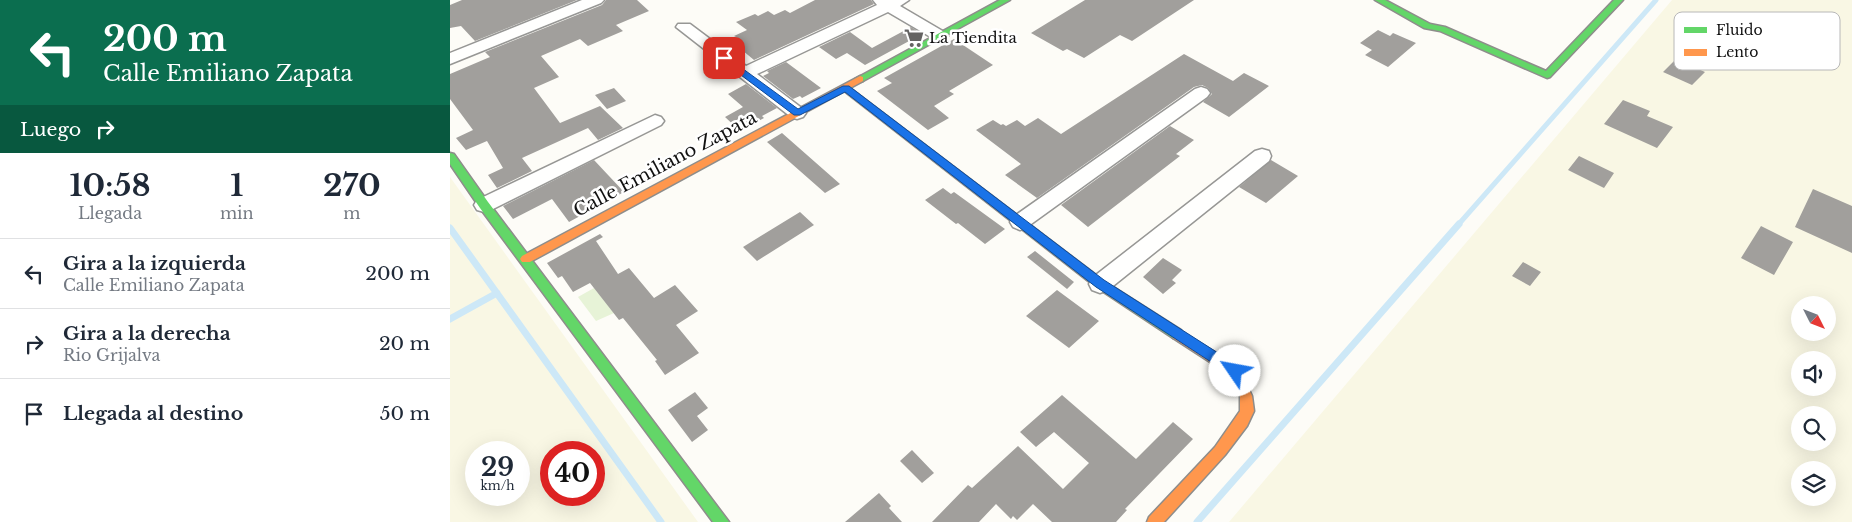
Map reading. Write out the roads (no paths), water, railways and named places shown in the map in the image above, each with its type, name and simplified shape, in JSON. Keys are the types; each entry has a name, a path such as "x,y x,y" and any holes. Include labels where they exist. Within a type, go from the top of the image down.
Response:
{"street":[{"path":"450,59 596,0"},
{"name":"Calle Emiliano Zapata","path":"526,260 1006,0"},
{"path":"1379,0 1428,26 1442,29 1547,75 1619,0"},
{"path":"745,73 889,2 940,36"},
{"path":"684,27 797,113"},
{"path":"846,88 1100,284 1235,371 1244,388 1248,410 1232,436 1154,522"},
{"path":"1020,222 1201,92"},
{"path":"484,206 655,121"},
{"path":"450,156 484,206 722,522"},
{"path":"1100,284 1262,156"}],"waterway":[{"path":"1458,225 1656,0"},
{"path":"1197,522 1459,224"},
{"path":"450,228 497,293"},
{"path":"450,319 497,293"},
{"path":"497,293 661,522"}],"place":[{"name":"La Tiendita","path":"914,38"}]}
